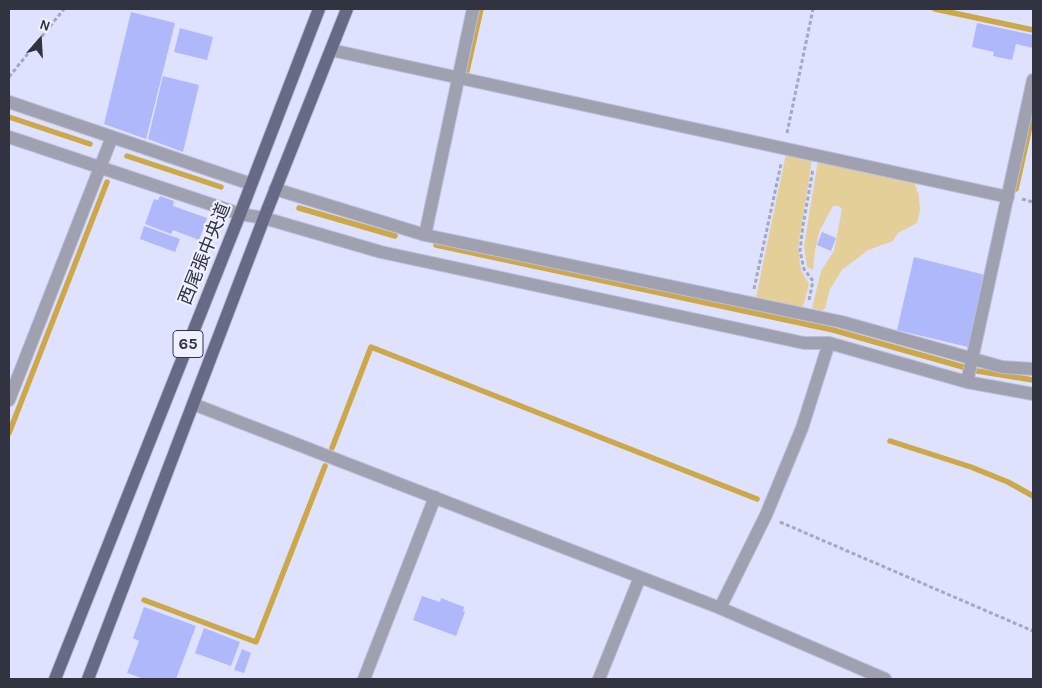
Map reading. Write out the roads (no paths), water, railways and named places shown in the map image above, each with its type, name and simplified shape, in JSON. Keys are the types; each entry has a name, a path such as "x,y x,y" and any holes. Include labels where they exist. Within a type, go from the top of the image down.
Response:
{"main road":[{"name":"西尾張中央道","path":"55,679 240,214 319,9"},
{"name":"65","path":"88,679 275,189 347,9"}],"street":[{"path":"425,235 473,9"},
{"path":"331,50 1008,196"},
{"path":"967,382 1033,80"},
{"path":"9,102 251,184"},
{"path":"9,137 240,214 264,218 381,252 804,343 829,343 967,382 1033,394"},
{"path":"9,400 112,137"},
{"path":"275,189 425,235 842,322 972,359 1002,366 1033,369"},
{"path":"720,608 766,515 802,428 829,343"},
{"path":"194,404 720,608 885,679"},
{"path":"364,679 435,497"},
{"path":"599,679 640,577"}],"waterway":[{"path":"467,71 481,9"},
{"path":"935,9 1033,30"},
{"path":"1016,189 1033,113"},
{"path":"9,117 90,144"},
{"path":"127,156 221,187"},
{"path":"9,433 107,182"},
{"path":"299,208 395,236"},
{"path":"436,245 833,330 963,367"},
{"path":"332,448 371,347 757,499"},
{"path":"977,371 1033,380"},
{"path":"890,441 971,467 1008,482 1033,496"},
{"path":"144,600 256,642 325,466"}]}
